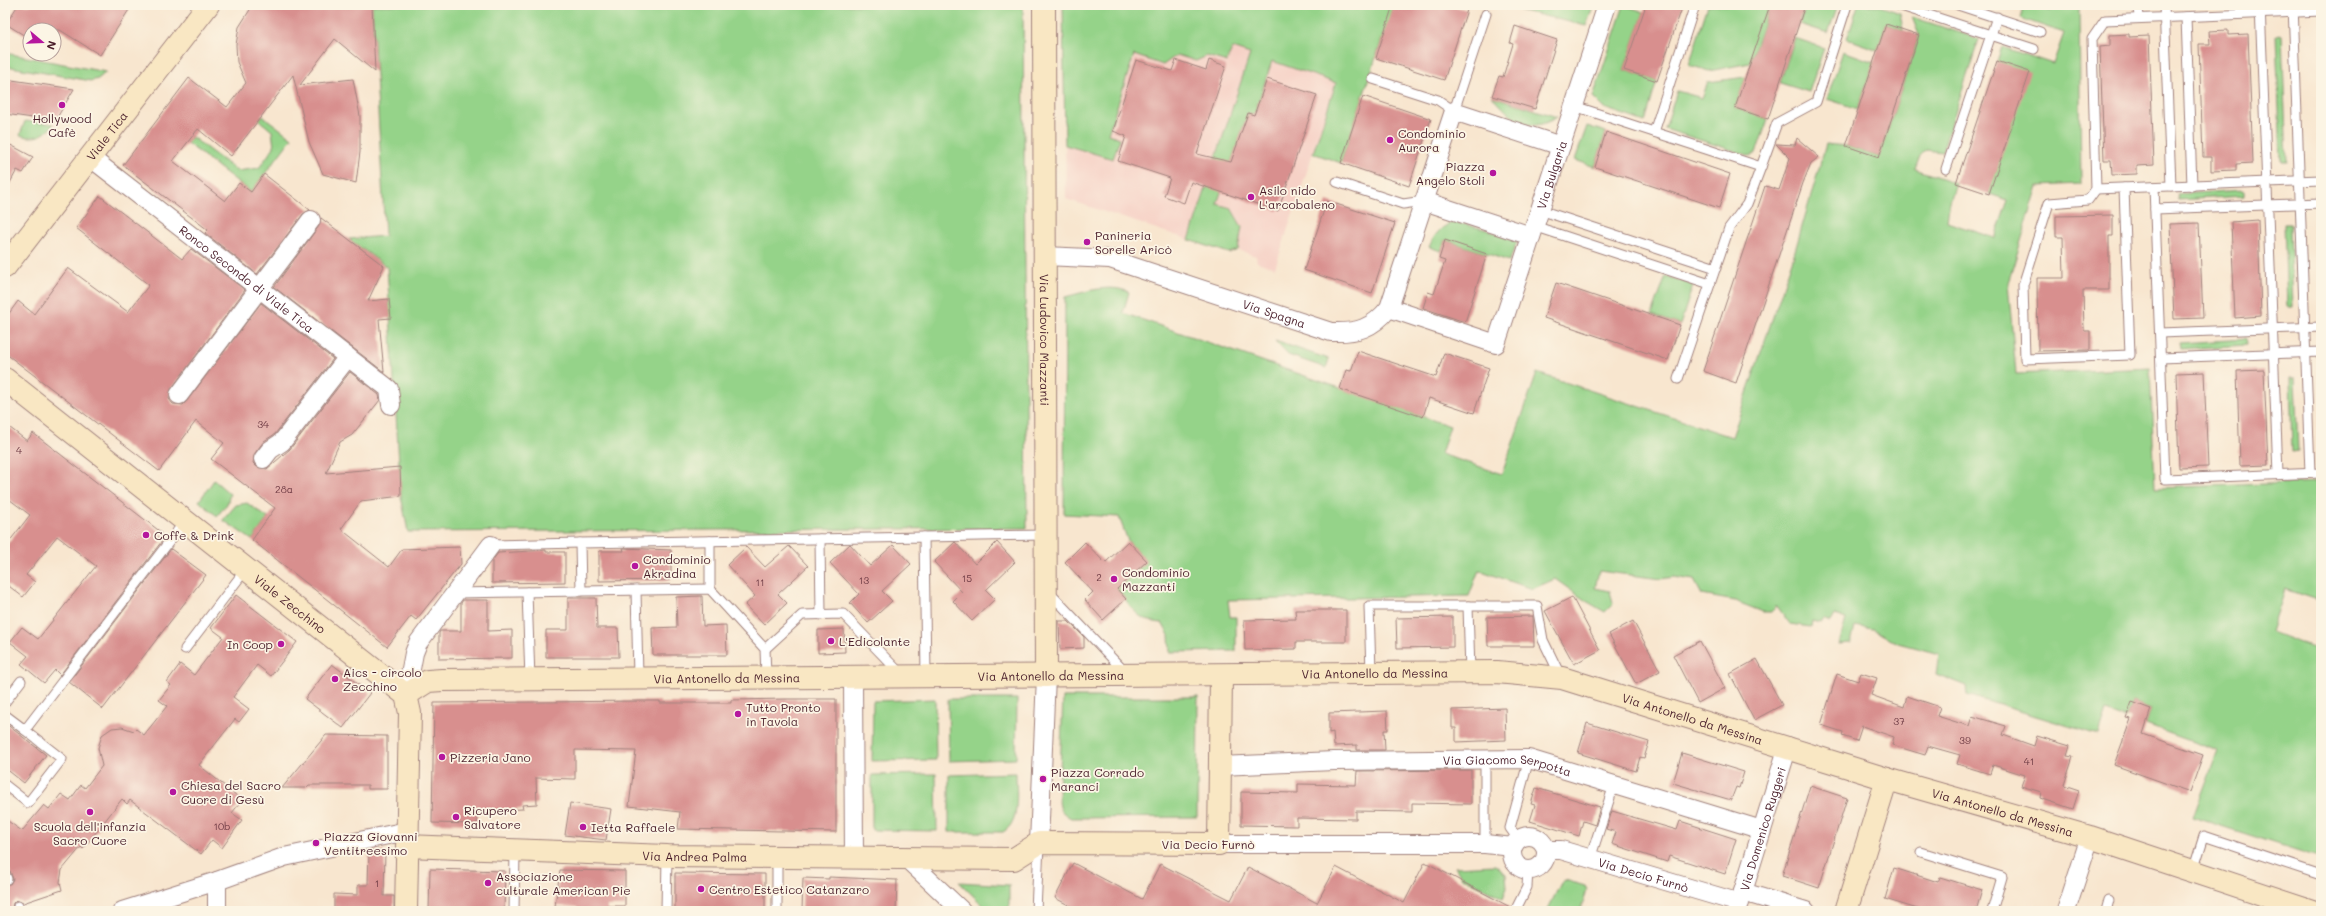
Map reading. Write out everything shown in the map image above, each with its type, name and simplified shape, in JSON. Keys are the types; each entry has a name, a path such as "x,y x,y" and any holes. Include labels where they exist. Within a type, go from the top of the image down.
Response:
{"street":[{"name":"Viale Tica","path":"5,267 91,158 208,5"},
{"name":"Via Ludovico Mazzanti","path":"1044,5 1046,676"},
{"name":"Via Bulgaria","path":"1389,308 1496,344 1607,5"},
{"path":"1389,308 1454,111 1561,146"},
{"name":"Ronco Secondo di Viale Tica","path":"91,158 389,389 391,405"},
{"path":"1424,201 1535,224"},
{"path":"178,395 311,220"},
{"name":"Via Spagna","path":"1045,256 1110,259 1331,332 1351,332 1366,328 1381,318 1389,308"},
{"path":"263,459 270,450 282,442 348,357"},
{"name":"Viale Zecchino","path":"5,379 406,695"},
{"path":"406,911 410,713 406,695 414,653 418,643 491,544"},
{"name":"Via Antonello da Messina","path":"406,695 428,681 638,677 853,675 1221,675 1497,672 1562,678 1788,746 1887,779 2090,837 2313,911"},
{"path":"853,675 854,858"},
{"path":"1219,844 1221,675"},
{"path":"907,859 1014,860 1039,843 1046,676"},
{"name":"Via Domenico Ruggeri","path":"1740,902 1788,746"},
{"name":"Via Giacomo Serpotta","path":"1220,766 1485,758 1529,759 1762,830"},
{"path":"1846,911 1887,779"},
{"path":"1526,836 1535,836 1543,842 1546,850 1546,858 1540,866 1528,870 1516,864 1512,856 1516,843 1526,836"},
{"path":"2066,911 2090,837"},
{"path":"122,911 217,882 284,857 407,839"},
{"name":"Via Andrea Palma","path":"407,839 515,851 667,856 907,859"},
{"name":"Via Decio Furnò","path":"1039,843 1516,843"},
{"name":"Via Decio Furnò","path":"1546,850 1561,850 1590,860 1740,902 1806,911"},
{"path":"907,859 962,911"},
{"path":"216,911 217,882"}],"lane":[{"path":"1654,132 1695,5"},
{"path":"1678,379 1730,228 1748,204 1776,123 1816,102 1847,5"},
{"path":"1898,5 2034,49"},
{"path":"1958,5 2040,32"},
{"path":"2138,5 2139,18"},
{"path":"2164,5 2171,186"},
{"path":"2260,9 2278,474"},
{"path":"2124,188 2130,355 2025,359 2022,285 2049,203 2088,200 2096,190 2092,39 2105,20 2186,17 2260,9 2321,11"},
{"path":"2293,9 2310,473"},
{"path":"1373,79 1438,100 1454,111 1486,14"},
{"path":"2186,17 2192,186"},
{"path":"1946,169 1997,18"},
{"path":"1574,106 1761,167"},
{"path":"2096,190 2321,180"},
{"path":"1337,182 1403,204 1424,201"},
{"path":"2154,187 2165,479 2321,473"},
{"path":"2155,209 2321,203"},
{"path":"1535,224 1716,268"},
{"path":"1535,224 1710,284"},
{"path":"2160,333 2321,327"},
{"path":"2161,358 2321,352"},
{"path":"25,730 185,521"},
{"path":"491,544 1046,535"},
{"path":"924,537 926,675"},
{"path":"820,539 821,615"},
{"path":"710,541 710,589 765,649 766,676"},
{"path":"580,543 581,591"},
{"path":"185,649 246,569"},
{"path":"455,593 710,589"},
{"path":"1046,589 1129,675"},
{"path":"636,590 638,677"},
{"path":"527,592 530,679"},
{"path":"1371,673 1369,606 1537,606 1543,640 1562,678"},
{"path":"1468,606 1470,672"},
{"path":"765,649 802,615 843,614 902,675"},
{"path":"5,702 22,681"},
{"path":"5,715 62,759 28,803 5,785"},
{"path":"1485,758 1485,844"},
{"path":"1516,843 1510,828 1529,759"},
{"path":"1590,860 1614,785"},
{"path":"2193,871 2204,836 2321,875"},
{"path":"1036,911 1039,843"},
{"path":"514,911 515,851"},
{"path":"1921,852 2002,877 1992,911"},
{"path":"666,911 667,856"},
{"path":"777,857 777,911"},
{"path":"1515,911 1527,887 1528,870"},
{"path":"2106,911 2109,900"}],"shaded area":[{"path":"1063,5 1232,48 1336,83 1275,268 1257,262 1256,256 1238,250 1229,253 1066,199"}],"green space":[{"path":"372,5 1023,5 1027,528 408,532 401,496 387,267 349,239 385,236"},
{"path":"1063,5 1393,5 1390,15 1397,17 1384,33 1341,163 1313,153 1336,83 1272,61 1254,115 1248,113 1217,204 1231,208 1242,227 1238,250 1229,253 1189,240 1250,54 1232,48 1227,62 1207,56 1196,61 1177,55 1163,65 1134,55 1108,134 1120,138 1113,159 1065,145"},
{"path":"1514,5 1594,5 1586,26 1519,10"},
{"path":"1624,5 1644,12 1624,70 1657,81 1645,122 1604,108 1593,97"},
{"path":"1708,5 1770,5 1750,63 1709,71 1689,65"},
{"path":"1806,5 1838,5 1828,33 1800,24"},
{"path":"1858,5 1877,5 1900,13 1903,30 1886,24 1878,50 1847,39"},
{"path":"2024,5 2033,5 2051,11 2053,5 2079,5 2081,184 2038,186 2008,283 2016,374 2150,368 2155,488 2321,482 2321,601 2285,589 2271,632 2321,651 2321,858 2193,817 2218,751 2146,725 2151,709 2132,702 2126,718 2106,711 2098,735 1967,695 1966,686 1936,674 1939,654 1898,643 1872,629 1855,626 1851,643 1839,644 1846,619 1835,615 1831,622 1824,619 1821,623 1812,621 1811,627 1790,624 1777,606 1771,612 1763,612 1735,601 1702,595 1694,580 1674,577 1661,579 1599,571 1595,588 1610,591 1613,604 1605,612 1586,601 1555,579 1532,589 1479,570 1469,596 1228,600 1230,617 1236,617 1236,651 1170,652 1169,635 1162,623 1153,622 1140,616 1135,612 1117,589 1146,561 1128,541 1119,517 1064,514 1065,297 1105,288 1121,289 1129,292 1123,313 1450,426 1441,454 1502,474 1537,373 1732,437 1792,261 1826,144 1846,146 1879,157 1919,35 1912,17 1979,39 1942,152 1926,150 1920,156 1915,169 1956,183 1949,206 1947,222 1995,238 2008,200 1989,194 1997,61 2002,47 2053,64 2064,33 2020,18"},
{"path":"2282,35 2287,162 2281,162 2276,36"},
{"path":"1795,38 1824,48 1809,92 1780,83"},
{"path":"1843,51 1874,62 1858,109 1827,99"},
{"path":"5,53 22,56 22,62 53,62 106,72 98,79 91,81 5,66"},
{"path":"1746,77 1735,108 1768,119 1756,153 1751,156 1665,129 1677,91 1702,98 1708,82"},
{"path":"1492,96 1557,117 1537,125 1529,125 1513,117"},
{"path":"263,116 292,138 251,192 187,143 192,137 237,171 259,168 274,147 272,131 259,120"},
{"path":"25,121 54,124 43,134 30,137 20,135"},
{"path":"1587,126 1606,132 1595,167 1575,160"},
{"path":"2244,190 2244,196 2178,200 2177,194"},
{"path":"1454,222 1488,230 1517,242 1509,261 1445,240 1441,251 1429,247 1433,238 1438,232 1445,226"},
{"path":"2284,224 2290,224 2293,307 2287,307"},
{"path":"1666,276 1693,285 1680,325 1652,315"},
{"path":"2246,339 2247,345 2181,349 2180,343"},
{"path":"1275,341 1329,359 1326,368 1288,355"},
{"path":"2290,378 2295,378 2298,451 2292,452"},
{"path":"214,480 230,494 227,504 217,516 199,501"},
{"path":"247,503 268,518 252,540 223,520 236,505"},
{"path":"1063,697 1198,697 1197,817 1071,818 1065,814 1059,804"},
{"path":"935,699 936,760 872,761 873,701"},
{"path":"948,699 1017,699 1016,759 949,761"},
{"path":"1016,773 1017,797 1015,814 1009,827 1003,832 949,832 949,775"},
{"path":"936,774 937,831 872,830 872,775"},
{"path":"1495,865 1506,874 1507,888 1503,898 1462,877 1455,867"},
{"path":"1565,880 1585,886 1587,890 1580,911 1547,911 1561,883"},
{"path":"959,882 1009,885 1009,911 989,911"}],"building":[{"path":"18,5 132,5 100,55 62,31 62,22 22,22 22,34 6,24"},
{"path":"253,5 372,5 375,72 335,39 300,85 353,79 360,116 360,152 356,183 323,174 309,142 293,75 231,156 198,129 173,161 225,201 239,183 251,192 264,174 310,210 303,214 257,274 205,233 208,230 123,165 189,78 227,107 246,83 237,62 236,45 239,27"},
{"path":"1393,5 1451,5 1467,10 1444,80 1376,58"},
{"path":"1646,5 1683,5 1657,81 1624,70"},
{"path":"1770,5 1805,5 1768,119 1735,108"},
{"path":"1886,24 1919,35 1879,157 1846,146"},
{"path":"1515,26 1557,40 1535,109 1492,96 1499,76 1503,77 1513,44 1510,43"},
{"path":"2228,30 2228,35 2248,34 2253,163 2236,164 2236,170 2211,171 2211,157 2203,157 2199,44 2210,44 2209,31"},
{"path":"2129,34 2129,37 2149,36 2154,165 2137,166 2137,174 2112,175 2111,160 2104,160 2100,47 2110,46 2110,35"},
{"path":"1136,60 1172,71 1176,60 1206,70 1209,60 1226,66 1197,154 1231,162 1248,113 1254,115 1267,79 1317,95 1278,211 1191,182 1184,203 1164,196 1170,178 1118,161 1126,136 1113,131"},
{"path":"1997,61 2030,72 1989,194 1956,183"},
{"path":"5,79 74,89 55,121 5,114"},
{"name":"Condominio Aurora","path":"1363,96 1431,119 1409,186 1341,163"},
{"path":"1606,132 1730,174 1719,208 1595,167"},
{"path":"1797,138 1819,157 1811,163 1803,183 1736,383 1703,371 1765,186 1779,190 1790,158 1776,144 1795,145"},
{"path":"5,142 33,157 23,173 17,170 5,192"},
{"path":"100,196 182,259 191,249 245,290 171,389 169,399 173,404 183,405 187,401 261,303 333,359 275,434 264,441 255,453 253,463 257,467 267,469 290,449 350,372 379,395 380,400 352,435 340,442 326,473 400,467 401,496 361,501 341,529 389,567 402,549 460,547 461,564 416,620 411,616 387,647 252,540 275,508 211,459 224,443 196,421 159,471 5,353 5,319 18,301 34,314 68,268 128,312 149,285 76,228"},
{"path":"1327,201 1395,223 1372,293 1304,270"},
{"path":"2113,215 2113,236 2109,236 2109,290 2083,290 2084,331 2090,331 2090,350 2038,351 2037,278 2064,278 2063,237 2056,237 2056,216"},
{"path":"321,218 384,266 368,301 389,299 391,318 379,319 384,372 274,287 319,226"},
{"path":"2258,220 2261,316 2235,318 2231,222"},
{"path":"2199,223 2203,318 2174,319 2170,224"},
{"path":"1445,240 1487,254 1465,322 1423,308 1428,292 1434,294 1445,261 1439,259"},
{"path":"1556,283 1680,325 1668,360 1544,318"},
{"path":"1358,351 1436,377 1444,353 1489,368 1474,413 1429,398 1423,417 1340,389 1346,370 1351,371"},
{"path":"2264,370 2268,465 2240,466 2237,371"},
{"path":"2204,372 2208,467 2179,468 2176,373"},
{"path":"5,424 27,441 33,433 162,533 158,538 162,541 60,675 55,670 44,683 21,664 28,656 10,642 22,627 38,639 96,566 57,536 26,575 35,582 23,597 5,583 5,547 30,515 5,496"},
{"name":"Condominio Mazzanti","path":"1128,541 1147,561 1117,589 1126,599 1103,620 1085,600 1093,592 1065,562 1085,542 1105,563"},
{"path":"955,542 975,564 997,542 1015,562 986,590 995,599 972,621 953,601 962,592 934,562"},
{"path":"850,544 870,566 893,545 911,564 882,591 892,601 868,623 850,603 859,594 830,563"},
{"path":"789,546 808,566 778,594 787,603 764,625 745,605 755,596 727,565 746,547 765,567"},
{"name":"Condominio Akradina","path":"623,548 671,550 671,580 599,581 599,551 624,551"},
{"path":"171,549 206,575 103,709 69,682"},
{"path":"546,550 546,552 565,552 565,582 492,583 492,561 498,553"},
{"path":"236,595 297,642 271,676 257,665 233,697 249,709 239,722 235,719 199,765 242,800 232,813 242,820 222,848 212,840 201,854 130,800 127,804 122,799 83,849 81,847 62,870 60,882 62,890 23,903 16,900 13,903 12,908 5,911 5,884 10,884 13,879 10,871 5,868 5,819 22,831 44,805 49,809 61,794 70,800 81,785 85,788 102,766 98,748 102,735 112,728 122,727 134,731 136,729 144,735 167,706 159,700 171,685 167,682 180,664 194,675 223,637 211,628"},
{"path":"702,596 703,626 726,625 727,655 653,655 652,628 677,627 676,597"},
{"path":"1572,597 1600,650 1574,664 1545,611"},
{"path":"568,598 596,598 597,628 618,628 619,657 546,657 546,630 568,630"},
{"path":"463,600 488,600 488,631 512,630 512,658 439,659 440,631 461,631 461,603"},
{"path":"1295,610 1346,610 1346,642 1296,642 1296,649 1245,650 1244,620 1296,619"},
{"path":"1533,616 1534,646 1488,646 1487,617"},
{"path":"1453,617 1453,647 1397,648 1396,618"},
{"path":"1059,621 1068,621 1084,637 1084,648 1060,649"},
{"path":"1633,621 1660,671 1636,684 1609,634"},
{"name":"L'Edicolante","path":"844,629 845,652 818,653 818,630"},
{"path":"1700,641 1725,688 1698,703 1673,655"},
{"path":"1757,659 1782,705 1754,720 1730,674"},
{"path":"332,664 370,693 343,728 305,699"},
{"path":"1861,673 1877,678 1871,695 1904,707 1907,696 1940,707 1937,716 1969,726 1972,716 2006,726 2003,735 2034,746 2037,736 2070,746 2067,756 2073,757 2064,785 2079,790 2073,809 2040,798 2041,792 2021,786 2025,775 1993,765 1990,774 1957,764 1960,755 1928,746 1925,755 1892,745 1894,737 1862,726 1857,741 1842,736 1843,732 1821,725 1837,674 1858,681"},
{"path":"836,699 836,832 678,829 680,812 629,806 636,751 575,750 575,779 536,778 537,804 522,805 523,809 478,811 477,824 432,823 434,703 660,701 660,703 731,703 731,700"},
{"path":"2132,702 2151,709 2143,734 2203,755 2190,792 2114,765 2131,719 2126,718"},
{"path":"1505,708 1506,740 1456,742 1456,728 1452,728 1452,710"},
{"path":"1387,711 1388,730 1384,730 1385,750 1357,750 1357,745 1334,746 1333,732 1329,733 1329,713"},
{"path":"5,723 46,755 24,783 5,768"},
{"path":"1587,723 1649,742 1644,758 1640,757 1636,771 1578,753"},
{"path":"326,735 387,736 387,789 368,789 368,785 309,785 306,788 282,788"},
{"path":"1682,753 1744,772 1739,788 1736,787 1731,800 1673,783"},
{"path":"1471,770 1471,804 1412,803 1412,812 1356,811 1356,819 1297,818 1297,826 1241,825 1241,792 1298,793 1298,784 1356,785 1357,771"},
{"path":"1810,786 1847,798 1819,888 1782,876"},
{"path":"1536,788 1600,807 1595,825 1583,821 1579,836 1530,821 1535,805 1531,804"},
{"path":"570,803 611,809 606,840 565,835"},
{"path":"1612,811 1677,830 1680,821 1736,839 1725,874 1669,856 1667,862 1612,844 1616,832 1606,829"},
{"path":"369,851 385,851 384,896 394,896 394,911 334,911 334,894 358,895 358,885 368,885"},
{"path":"1425,862 1510,907 1509,911 1080,911 1055,898 1073,863 1142,899 1160,864 1231,900 1248,867 1317,903 1336,867 1404,903"},
{"path":"1894,868 1938,882 1940,877 1982,890 1976,911 1924,911 1885,899"},
{"path":"430,869 505,871 504,911 429,911"},
{"path":"560,870 625,871 625,906 607,906 607,911 577,911 577,907 555,906"},
{"path":"675,873 765,874 765,911 675,911"},
{"path":"829,877 897,880 896,911 802,911 803,878 829,879"}],"place":[{"name":"Hollywood Cafè","path":"62,105"},
{"name":"Condominio Aurora","path":"1390,140"},
{"name":"Piazza Angelo Stoli","path":"1493,173"},
{"name":"Asilo nido L'arcobaleno","path":"1251,197"},
{"name":"Panineria Sorelle Aricò","path":"1087,242"},
{"name":"Coffe & Drink","path":"146,535"},
{"name":"Condominio Akradina","path":"635,566"},
{"name":"Condominio Mazzanti","path":"1114,579"},
{"name":"L'Edicolante","path":"831,641"},
{"name":"In Coop","path":"281,644"},
{"name":"Aics - circolo Zecchino","path":"335,679"},
{"name":"Tutto Pronto in Tavola","path":"738,714"},
{"name":"Pizzeria Jano","path":"442,757"},
{"name":"Piazza Corrado Maranci","path":"1043,779"},
{"name":"Chiesa del Sacro Cuore di Gesù","path":"173,792"},
{"name":"Scuola dell'infanzia Sacro Cuore","path":"90,812"},
{"name":"Ricupero Salvatore","path":"456,817"},
{"name":"Ietta Raffaele","path":"583,827"},
{"name":"Piazza Giovanni Ventitreesimo","path":"316,843"},
{"name":"Associazione culturale American Pie","path":"488,883"},
{"name":"Centro Estetico Catanzaro","path":"701,889"}]}
